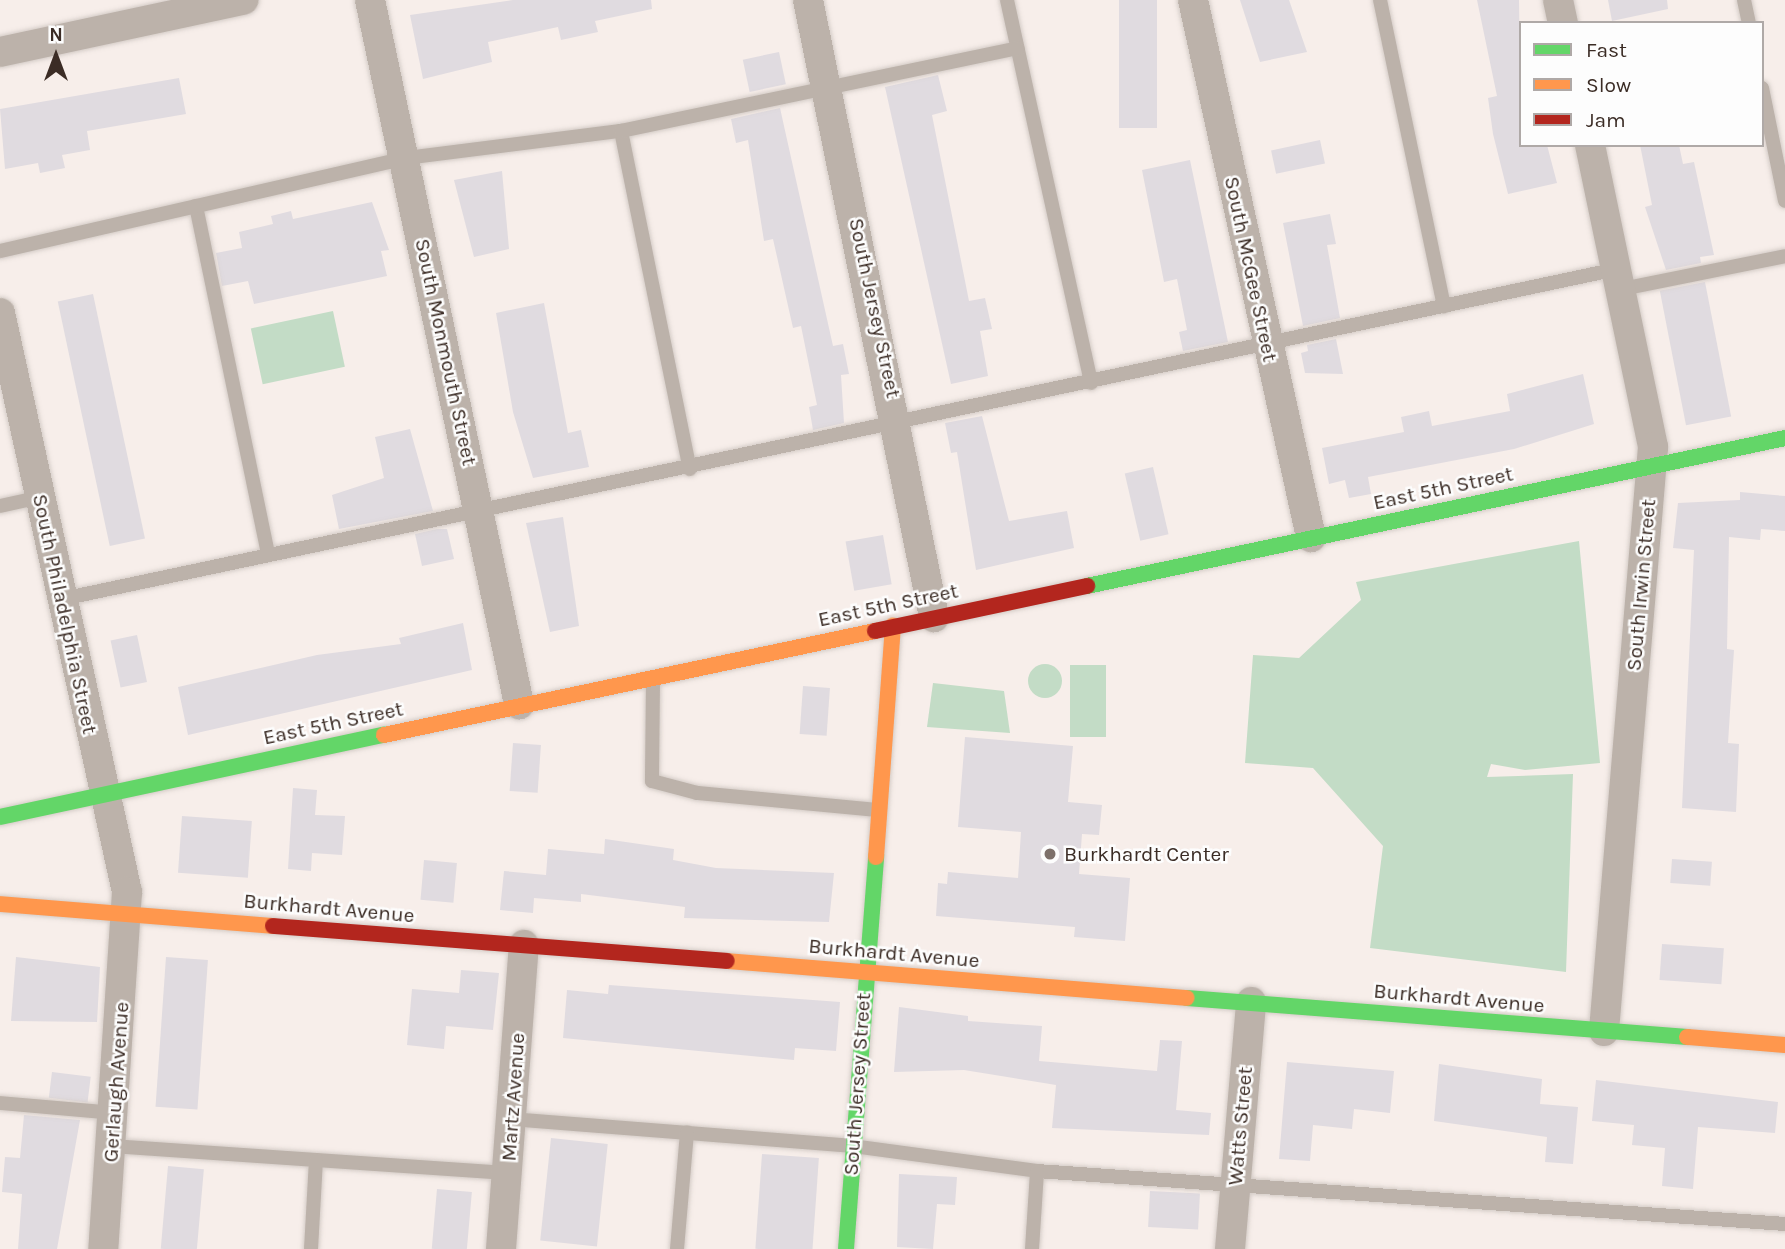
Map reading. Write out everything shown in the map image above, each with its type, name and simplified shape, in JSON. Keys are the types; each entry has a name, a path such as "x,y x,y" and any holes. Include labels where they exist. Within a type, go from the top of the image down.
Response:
{"street":[{"path":"0,52 243,0"},
{"name":"South Monmouth Street","path":"370,0 519,704"},
{"name":"South Jersey Street","path":"808,0 900,426 934,617"},
{"name":"South McGee Street","path":"1193,0 1311,537"},
{"path":"1558,0 1563,21"},
{"name":"South Irwin Street","path":"1590,147 1620,279 1653,465 1604,1031"},
{"name":"South Philadelphia Street","path":"0,313 128,914"},
{"name":"East 5th Street","path":"0,817 519,704 1785,438"},
{"name":"South Jersey Street","path":"846,1249 893,626"},
{"name":"Burkhardt Avenue","path":"0,904 1785,1045"},
{"name":"Gerlaugh Avenue","path":"103,1249 128,914"},
{"name":"Martz Avenue","path":"502,1249 524,945"},
{"name":"Watts Street","path":"1230,1249 1251,1002"}],"lane":[{"path":"1007,0 1091,383"},
{"path":"1380,0 1444,306"},
{"path":"1744,0 1749,21"},
{"path":"0,251 405,158 621,131 1017,48"},
{"path":"1764,98 1785,201"},
{"path":"621,131 690,469"},
{"path":"196,206 268,554"},
{"path":"62,599 268,554 900,426 1444,306 1785,256"},
{"path":"0,506 41,497"},
{"path":"653,676 652,781 697,793 878,810"},
{"path":"0,1103 114,1113"},
{"path":"511,1119 853,1146 1037,1171 1785,1224"},
{"path":"677,1249 687,1132"},
{"path":"111,1146 507,1173"},
{"path":"311,1249 316,1160"},
{"path":"1032,1249 1037,1171"}],"green space":[{"path":"333,311 345,367 263,384 251,328"},
{"path":"1579,541 1600,763 1525,770 1491,764 1487,777 1573,774 1566,972 1370,948 1383,846 1313,768 1245,763 1253,655 1299,658 1361,600 1356,582"},
{"path":"1045,664 1057,669 1062,681 1057,693 1045,698 1033,693 1028,681 1033,669"},
{"path":"1070,665 1106,665 1106,737 1070,737"},
{"path":"933,683 1004,691 1010,733 927,727"}],"building":[{"path":"513,0 651,0 652,9 595,21 598,32 561,40 558,27 488,42 492,62 423,79 410,15"},
{"path":"1119,0 1157,0 1157,128 1119,128"},
{"path":"1240,0 1289,0 1307,52 1260,62"},
{"path":"1477,0 1519,0 1519,147 1548,147 1557,183 1508,194 1493,134 1488,98 1497,96"},
{"path":"1608,0 1667,0 1668,9 1612,21"},
{"path":"779,52 786,84 750,92 743,60"},
{"path":"938,75 947,111 932,115 969,301 985,298 992,329 980,331 988,376 951,384 885,87"},
{"path":"179,78 186,114 87,131 90,150 62,155 65,168 40,173 38,163 5,169 0,109"},
{"path":"780,108 833,346 843,344 849,374 841,375 844,423 813,430 809,407 817,405 801,326 793,328 773,239 764,241 748,140 736,143 731,119"},
{"path":"1320,140 1325,163 1276,174 1271,150"},
{"path":"1640,147 1679,147 1683,164 1694,162 1714,255 1700,257 1701,263 1666,270 1645,207 1652,205"},
{"path":"1190,160 1228,342 1183,351 1179,332 1187,330 1177,279 1164,282 1142,170"},
{"path":"502,171 509,249 474,257 454,180"},
{"path":"372,202 389,250 381,251 387,276 254,304 248,281 222,286 216,253 242,248 239,232 273,224 271,216 291,211 293,219"},
{"path":"1330,214 1336,244 1327,245 1340,318 1303,326 1283,223"},
{"path":"1705,282 1731,416 1686,425 1660,291"},
{"path":"93,294 145,539 110,546 58,301"},
{"path":"544,303 568,433 581,430 589,467 533,478 513,412 496,313"},
{"path":"1336,339 1343,374 1305,373 1301,353 1308,351 1307,345"},
{"path":"1583,374 1594,424 1514,449 1368,477 1371,494 1349,498 1345,480 1329,484 1322,448 1404,432 1401,417 1429,411 1432,426 1510,411 1507,394"},
{"path":"982,416 1009,521 1067,511 1074,548 976,570 957,452 951,453 945,423"},
{"path":"410,429 433,511 339,529 332,495 384,478 375,437"},
{"path":"1153,467 1169,534 1140,541 1125,474"},
{"path":"1740,492 1785,496 1785,531 1761,529 1760,540 1729,537 1727,649 1734,650 1728,743 1739,744 1736,812 1682,808 1694,550 1673,548 1678,503 1740,500"},
{"path":"563,517 579,626 550,632 526,523"},
{"path":"447,529 454,559 422,566 415,534"},
{"path":"883,535 892,584 854,591 846,542"},
{"path":"463,623 472,670 188,735 178,687 317,655 401,644 399,638"},
{"path":"137,635 147,682 121,688 111,641"},
{"path":"803,686 830,688 827,736 800,734"},
{"name":"Burkhardt Center","path":"965,737 1073,746 1068,802 1102,805 1099,835 1082,834 1079,874 1130,878 1125,941 1074,937 1075,927 936,916 938,883 947,884 948,872 1018,878 1021,832 958,827"},
{"path":"513,743 541,745 538,793 510,791"},
{"path":"293,788 317,790 315,815 345,816 342,855 312,853 311,871 288,869"},
{"path":"182,816 252,821 248,878 178,873"},
{"path":"605,839 674,849 673,860 716,868 834,873 829,922 684,918 685,907 581,894 581,902 534,898 533,913 500,910 504,871 546,875 548,849 604,854"},
{"path":"1672,859 1712,862 1710,886 1670,883"},
{"path":"424,860 457,863 453,903 421,900"},
{"path":"1662,944 1724,948 1721,984 1659,980"},
{"path":"16,957 100,967 97,1022 11,1021"},
{"path":"166,957 208,960 197,1110 156,1107"},
{"path":"461,970 499,973 493,1030 446,1026 444,1049 407,1045 412,989 459,993"},
{"path":"609,985 840,1002 836,1051 795,1048 794,1060 563,1038 567,990 608,994"},
{"path":"899,1007 968,1016 968,1021 1042,1026 1039,1061 1157,1071 1160,1040 1182,1041 1176,1110 1211,1113 1209,1135 1052,1128 1056,1085 964,1070 894,1072"},
{"path":"1287,1062 1394,1071 1390,1113 1354,1109 1352,1129 1313,1125 1310,1161 1279,1159"},
{"path":"1439,1064 1542,1079 1540,1104 1578,1107 1573,1164 1545,1162 1547,1137 1434,1121"},
{"path":"52,1072 91,1077 88,1103 49,1098"},
{"path":"1596,1080 1778,1102 1775,1133 1698,1127 1693,1189 1662,1186 1665,1148 1632,1145 1634,1125 1592,1121"},
{"path":"24,1115 80,1120 57,1249 18,1249 22,1194 2,1192 5,1157 20,1158"},
{"path":"551,1138 608,1144 597,1246 540,1240"},
{"path":"762,1154 819,1158 812,1249 755,1249"},
{"path":"168,1166 204,1169 197,1249 161,1249"},
{"path":"899,1174 957,1177 955,1205 937,1204 933,1249 897,1247"},
{"path":"437,1189 472,1192 467,1249 432,1249"},
{"path":"1150,1191 1200,1194 1198,1230 1148,1227"}],"traffic: fast":[{"path":"1087,586 1785,438"},
{"path":"0,817 384,735"},
{"path":"846,1249 876,857"},
{"path":"1187,998 1687,1037"}],"traffic: slow":[{"path":"876,857 893,626"},
{"path":"384,735 875,631"},
{"path":"0,904 273,926"},
{"path":"727,961 1187,998"},
{"path":"1687,1037 1785,1045"}],"traffic: jam":[{"path":"875,631 1087,586"},
{"path":"273,926 727,961"}],"place":[{"name":"Burkhardt Center","path":"1050,854"}]}
